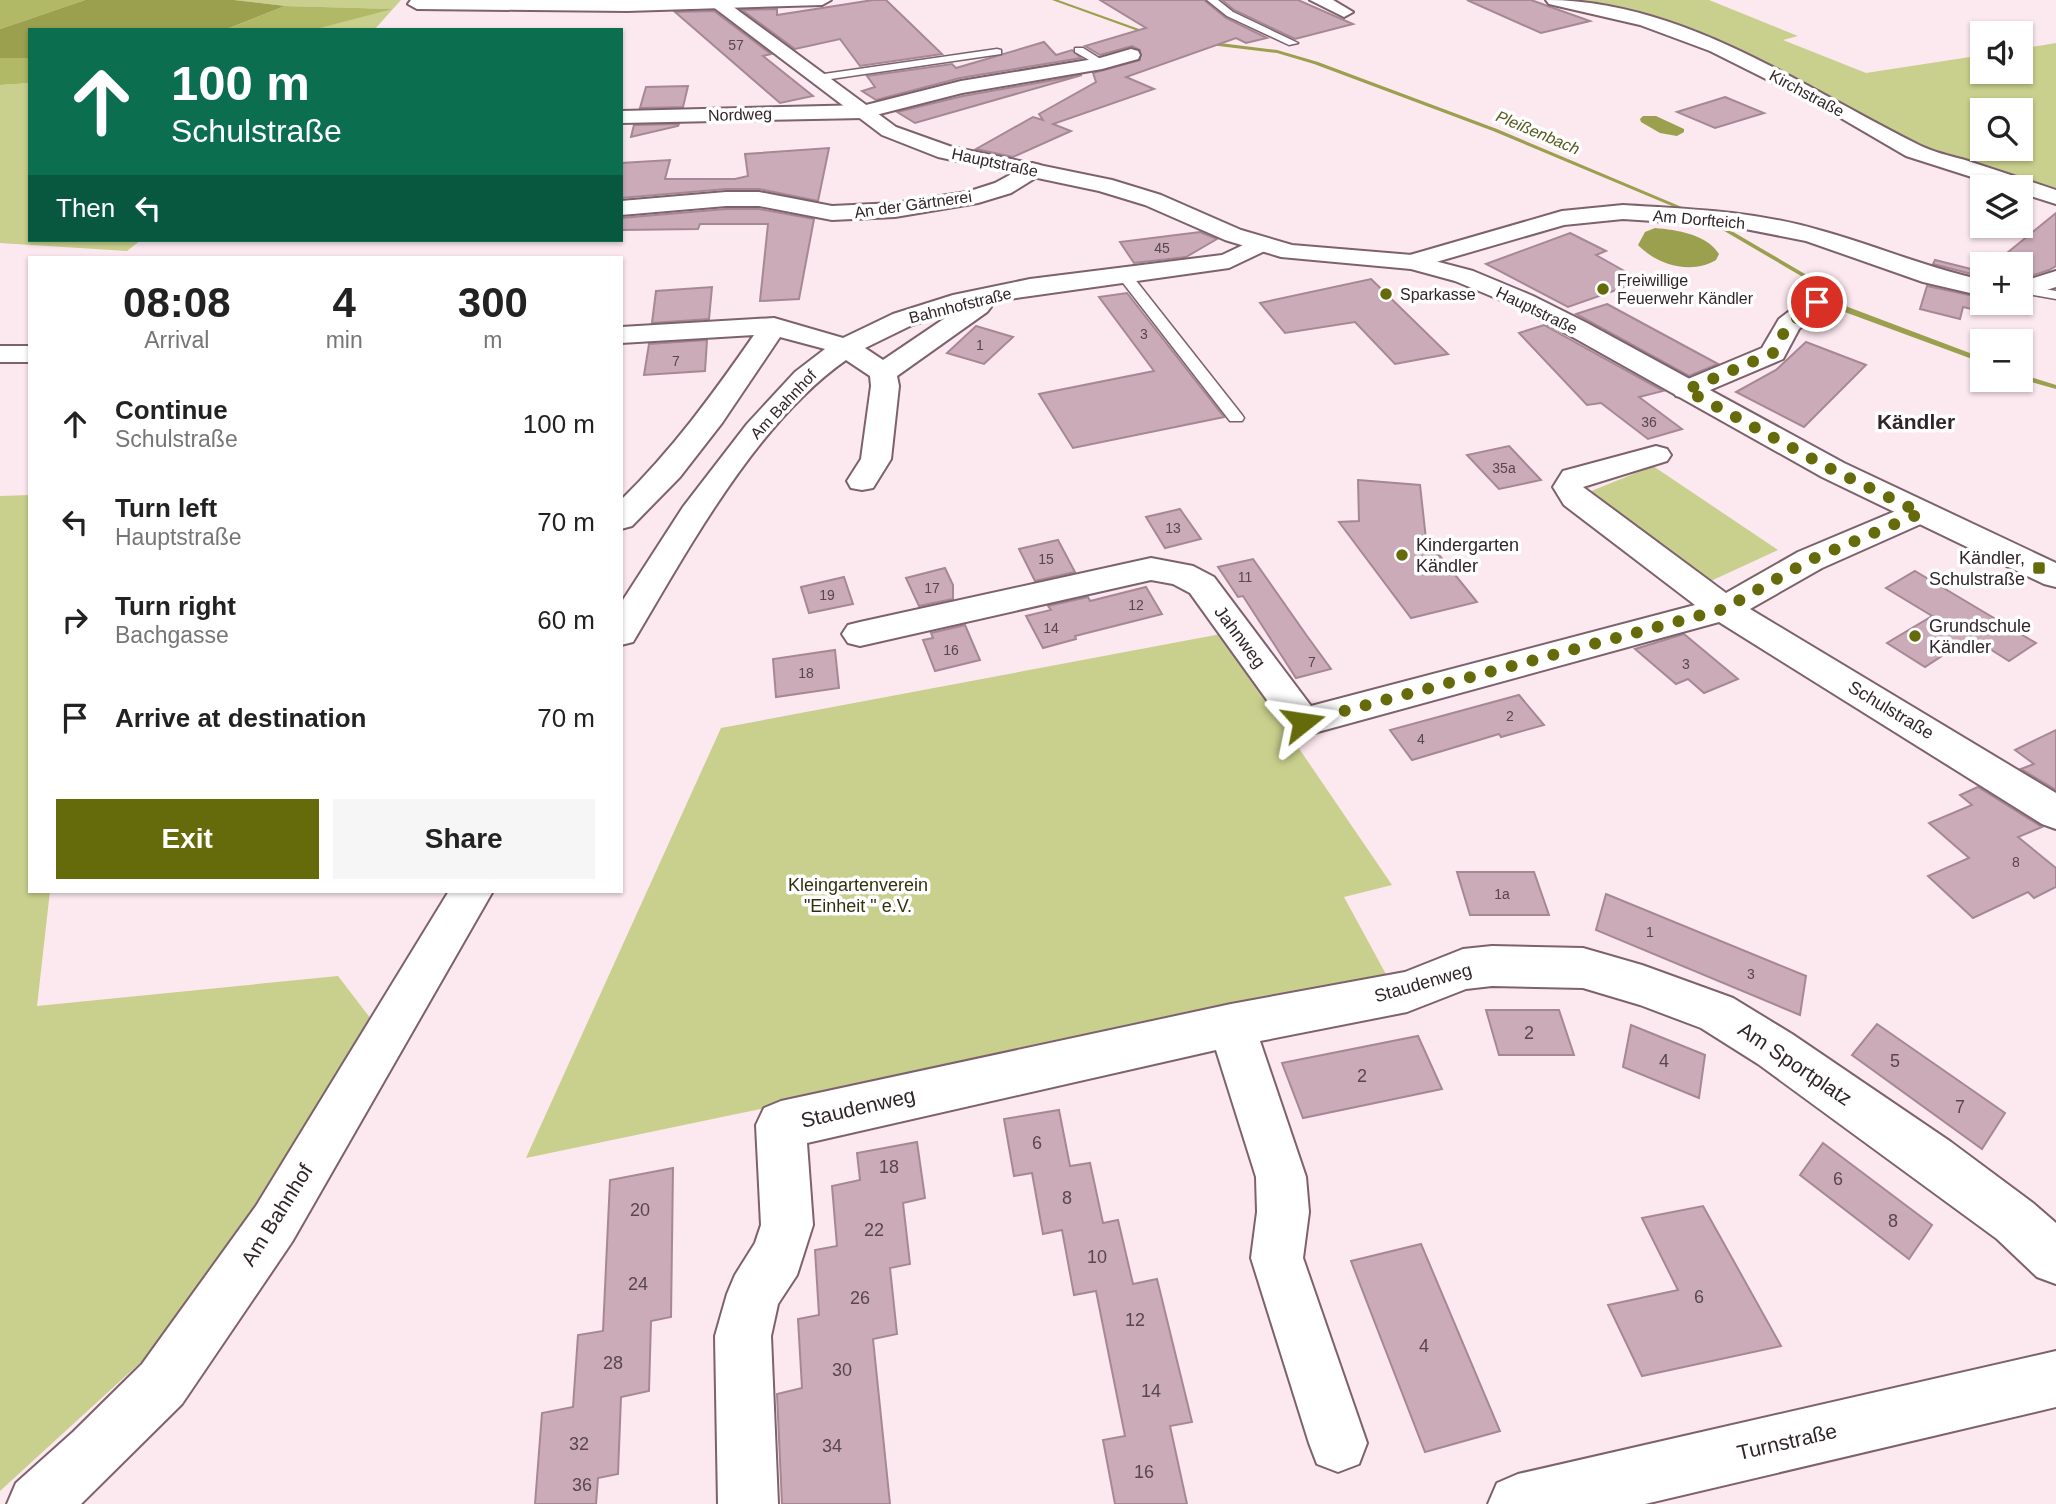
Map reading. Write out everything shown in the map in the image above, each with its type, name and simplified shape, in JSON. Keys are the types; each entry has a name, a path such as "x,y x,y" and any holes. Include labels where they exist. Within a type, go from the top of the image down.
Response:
{"street":[{"path":"417,4 822,0"},
{"path":"1319,0 1344,12"},
{"name":"Kirchstraße","path":"1555,0 1646,20 1717,47 1829,103 1914,151 1962,169 2056,197"},
{"name":"Hauptstraße","path":"715,2 889,131 946,152 1104,185 1153,200 1260,244 1311,255 1412,262 1464,276 1524,301 1833,470 2056,576"},
{"path":"862,111 961,87 1102,63 1131,55"},
{"name":"Nordweg","path":"623,117 862,111"},
{"name":"An der Gärtnerei","path":"623,208 726,199 760,199 832,213 884,211 970,198 1003,188 1032,170"},
{"name":"Am Dorfteich","path":"1412,262 1562,218 1623,212 1730,219 1812,235 1932,277 1970,285"},
{"name":"Bahnhofstraße","path":"846,347 870,333 918,313 1004,293 1229,261 1260,244"},
{"path":"2033,287 2056,279"},
{"path":"883,373 975,309 1004,293"},
{"path":"1686,390 1773,353 1788,325 1817,302"},
{"path":"623,517 668,470 712,417 774,326"},
{"path":"623,335 774,326 818,336 863,355 883,373 885,386 876,459 862,481"},
{"name":"Am Bahnhof","path":"623,630 664,558 725,471 764,422 813,370 846,347"},
{"path":"0,355 28,354"},
{"name":"Schulstraße","path":"1656,455 1574,478 1568,487 1575,498 1724,609 2056,813"},
{"path":"668,470 725,471"},
{"path":"1724,609 1810,560 1921,513"},
{"name":"Jahnweg","path":"860,634 1151,569 1181,574 1202,585 1303,722 1724,609"},
{"name":"Am Bahnhof","path":"37,1504 94,1453 162,1384 274,1224 471,893"},
{"name":"Staudenweg","path":"748,1504 743,1336 754,1294 778,1256 787,1225 781,1125 1231,1025 1407,992 1463,969 1492,966"},
{"name":"Am Sportplatz","path":"1492,966 1583,968 1642,985 1717,1013 1775,1049 1933,1160 2015,1221 2056,1258"},
{"path":"1231,1025 1282,1177 1283,1212 1277,1258 1338,1443"},
{"name":"Turnstraße","path":"1518,1504 2056,1379"}],"lane":[{"path":"1212,0 1230,14 1293,43"},
{"path":"1079,50 1102,63"},
{"path":"817,78 997,52"},
{"path":"1125,276 1236,418"},
{"path":"2033,291 2056,295"}],"green space":[{"path":"234,0 401,0 376,28 320,28 389,9 285,6"},
{"path":"1568,0 1709,0 1798,36 1783,40 1866,73 1970,57 1970,84 2033,84 2033,47 2056,43 2056,188 2033,183 2033,175 1999,175 1969,168 1915,147 1786,76 1595,5"},
{"path":"28,83 28,242 138,242 127,251 0,243 0,85"},
{"path":"1653,466 1778,550 1700,586 1579,496"},
{"path":"28,495 28,893 50,893 37,1006 338,976 371,1019 177,1329 0,1491 0,496"},
{"name":"Kleingartenverein \"Einheit \" e.V.","path":"1221,634 1392,885 1344,897 1388,978 526,1158 721,728"}],"shaded area":[{"path":"0,0 85,0 0,29"},
{"path":"85,0 234,0 285,6 229,28 28,28 28,58 0,58 0,29"},
{"path":"285,6 392,9 321,28 229,28"},
{"path":"0,58 28,58 28,83 0,85"},
{"path":"1643,116 1656,116 1684,129 1684,132 1677,136 1660,133 1641,122"},
{"path":"1655,228 1699,238 1719,254 1716,260 1696,267 1675,266 1664,262 1638,245 1645,232"}],"building":[{"path":"886,0 942,54 860,66 840,39 795,49 742,10 777,9 777,15"},
{"path":"1100,0 1204,0 1226,18 1267,38 1246,43 1236,38 1126,77 1154,89 1053,124 1071,131 1013,157 976,149 1033,117 1043,120 1039,114 1096,82 1093,73 1140,60 1140,50 1132,46 1100,55 1085,46 1146,28"},
{"path":"1222,0 1298,0 1353,24 1295,39 1234,10"},
{"path":"1467,0 1531,0 1590,21 1541,33"},
{"path":"714,11 771,54 763,56 813,96 780,103 675,12"},
{"path":"1044,42 1056,55 1072,50 1081,58 960,78 876,100 862,91 875,87 867,76 952,64 956,68"},
{"path":"1082,75 915,123 897,112 963,96"},
{"path":"688,86 683,107 640,108 646,87"},
{"path":"1725,97 1764,113 1715,128 1677,112"},
{"path":"679,124 678,126 631,137 634,125"},
{"path":"829,148 818,201 759,189 726,189 623,198 623,163 670,160 665,179 735,179 748,176 745,154"},
{"path":"726,209 759,209 814,219 799,299 760,301 768,224 700,224 698,229 623,230 623,218"},
{"path":"2056,213 2056,266 2033,275 2033,252 2008,252 2025,238 2033,238 2033,232"},
{"path":"1200,232 1217,239 1186,257 1134,263 1120,242"},
{"path":"1570,233 1606,251 1596,255 1642,281 1568,307 1486,264"},
{"path":"1935,260 1970,269 1970,274 1933,264"},
{"path":"1371,279 1448,354 1395,364 1355,322 1285,333 1260,303"},
{"path":"1927,286 1970,295 1970,309 1963,307 1960,319 1920,309"},
{"path":"712,287 709,319 652,323 656,291"},
{"path":"1127,293 1224,417 1073,448 1039,394 1154,371 1099,297"},
{"path":"1607,304 1718,364 1689,376 1576,314"},
{"path":"1544,325 1663,391 1639,397 1682,429 1648,439 1601,403 1587,405 1519,333"},
{"path":"976,326 1013,337 984,364 947,353"},
{"path":"707,340 705,371 644,375 649,344"},
{"path":"1806,342 1866,365 1804,427 1736,392 1776,370"},
{"path":"1509,446 1541,480 1499,489 1467,455"},
{"path":"1358,480 1420,485 1426,539 1477,602 1411,618 1339,522 1359,521"},
{"path":"1180,509 1201,539 1165,548 1146,517"},
{"path":"1058,540 1075,572 1035,581 1019,549"},
{"path":"1253,559 1331,669 1296,678 1243,596 1238,597 1218,567"},
{"path":"945,568 953,585 953,599 919,606 906,578"},
{"path":"1915,571 2036,643 2009,661 1971,637 1925,667 1887,643 1932,616 1886,588"},
{"path":"844,577 853,604 809,613 801,587"},
{"path":"1146,587 1162,614 1075,636 1076,639 1043,648 1026,616 1051,610 1048,606 1088,597 1090,601"},
{"path":"965,625 980,660 935,671 923,640 933,638 931,633"},
{"path":"1684,634 1738,679 1704,693 1688,679 1676,684 1635,649"},
{"path":"835,650 839,688 776,697 773,659"},
{"path":"1519,695 1544,725 1501,737 1499,734 1412,760 1390,730"},
{"path":"2056,730 2056,790 2021,769 2034,764 2015,750"},
{"path":"1978,787 2042,827 2018,837 2056,868 2056,887 2034,898 2028,892 1973,918 1928,876 1969,858 1929,823 1972,805 1960,795"},
{"path":"1457,872 1534,872 1549,915 1470,915"},
{"path":"1606,894 1806,976 1800,1015 1596,930"},
{"path":"1486,1010 1559,1010 1574,1055 1499,1055"},
{"path":"1877,1024 2005,1113 1982,1149 1852,1055"},
{"path":"1631,1025 1705,1055 1699,1098 1623,1067"},
{"path":"1418,1036 1442,1089 1303,1118 1282,1063"},
{"path":"1059,1110 1070,1166 1090,1163 1103,1223 1118,1220 1133,1284 1157,1279 1192,1422 1170,1426 1187,1504 1115,1504 1103,1440 1125,1436 1096,1291 1074,1295 1062,1230 1043,1234 1032,1173 1014,1176 1004,1119"},
{"path":"917,1142 925,1198 903,1203 910,1264 890,1268 897,1334 873,1339 890,1504 782,1504 777,1394 802,1388 798,1319 819,1315 815,1250 837,1246 832,1186 860,1180 857,1153"},
{"path":"1823,1143 1932,1225 1909,1259 1800,1175"},
{"path":"673,1168 671,1317 651,1321 649,1391 621,1397 618,1474 598,1478 596,1504 535,1504 542,1413 573,1407 578,1335 603,1331 610,1180"},
{"path":"1703,1206 1781,1346 1642,1376 1608,1305 1678,1290 1642,1218"},
{"path":"1421,1244 1500,1431 1425,1452 1351,1261"}],"waterway":[{"name":"Pleißenbach","path":"1054,0 1151,34"},
{"name":"Pleißenbach","path":"1204,43 1277,52 1316,63 1495,130 1693,213"},
{"name":"Pleißenbach","path":"1711,221 1827,289 1845,309 1970,356"},
{"name":"Pleißenbach","path":"2033,380 2056,387"}],"place":[{"name":"Freiwillige Feuerwehr Kändler","path":"1603,289"},
{"name":"Sparkasse","path":"1386,294"},
{"name":"Kindergarten Kändler","path":"1402,555"},
{"name":"Kändler, Schulstraße","path":"2039,568"},
{"name":"Grundschule Kändler","path":"1915,636"}],"district":[{"name":"Kändler","path":"1916,422"}],"route":[{"path":"1303,722 1724,609 1810,560 1921,513 1833,470 1686,390 1773,353 1788,325 1817,302"}]}
